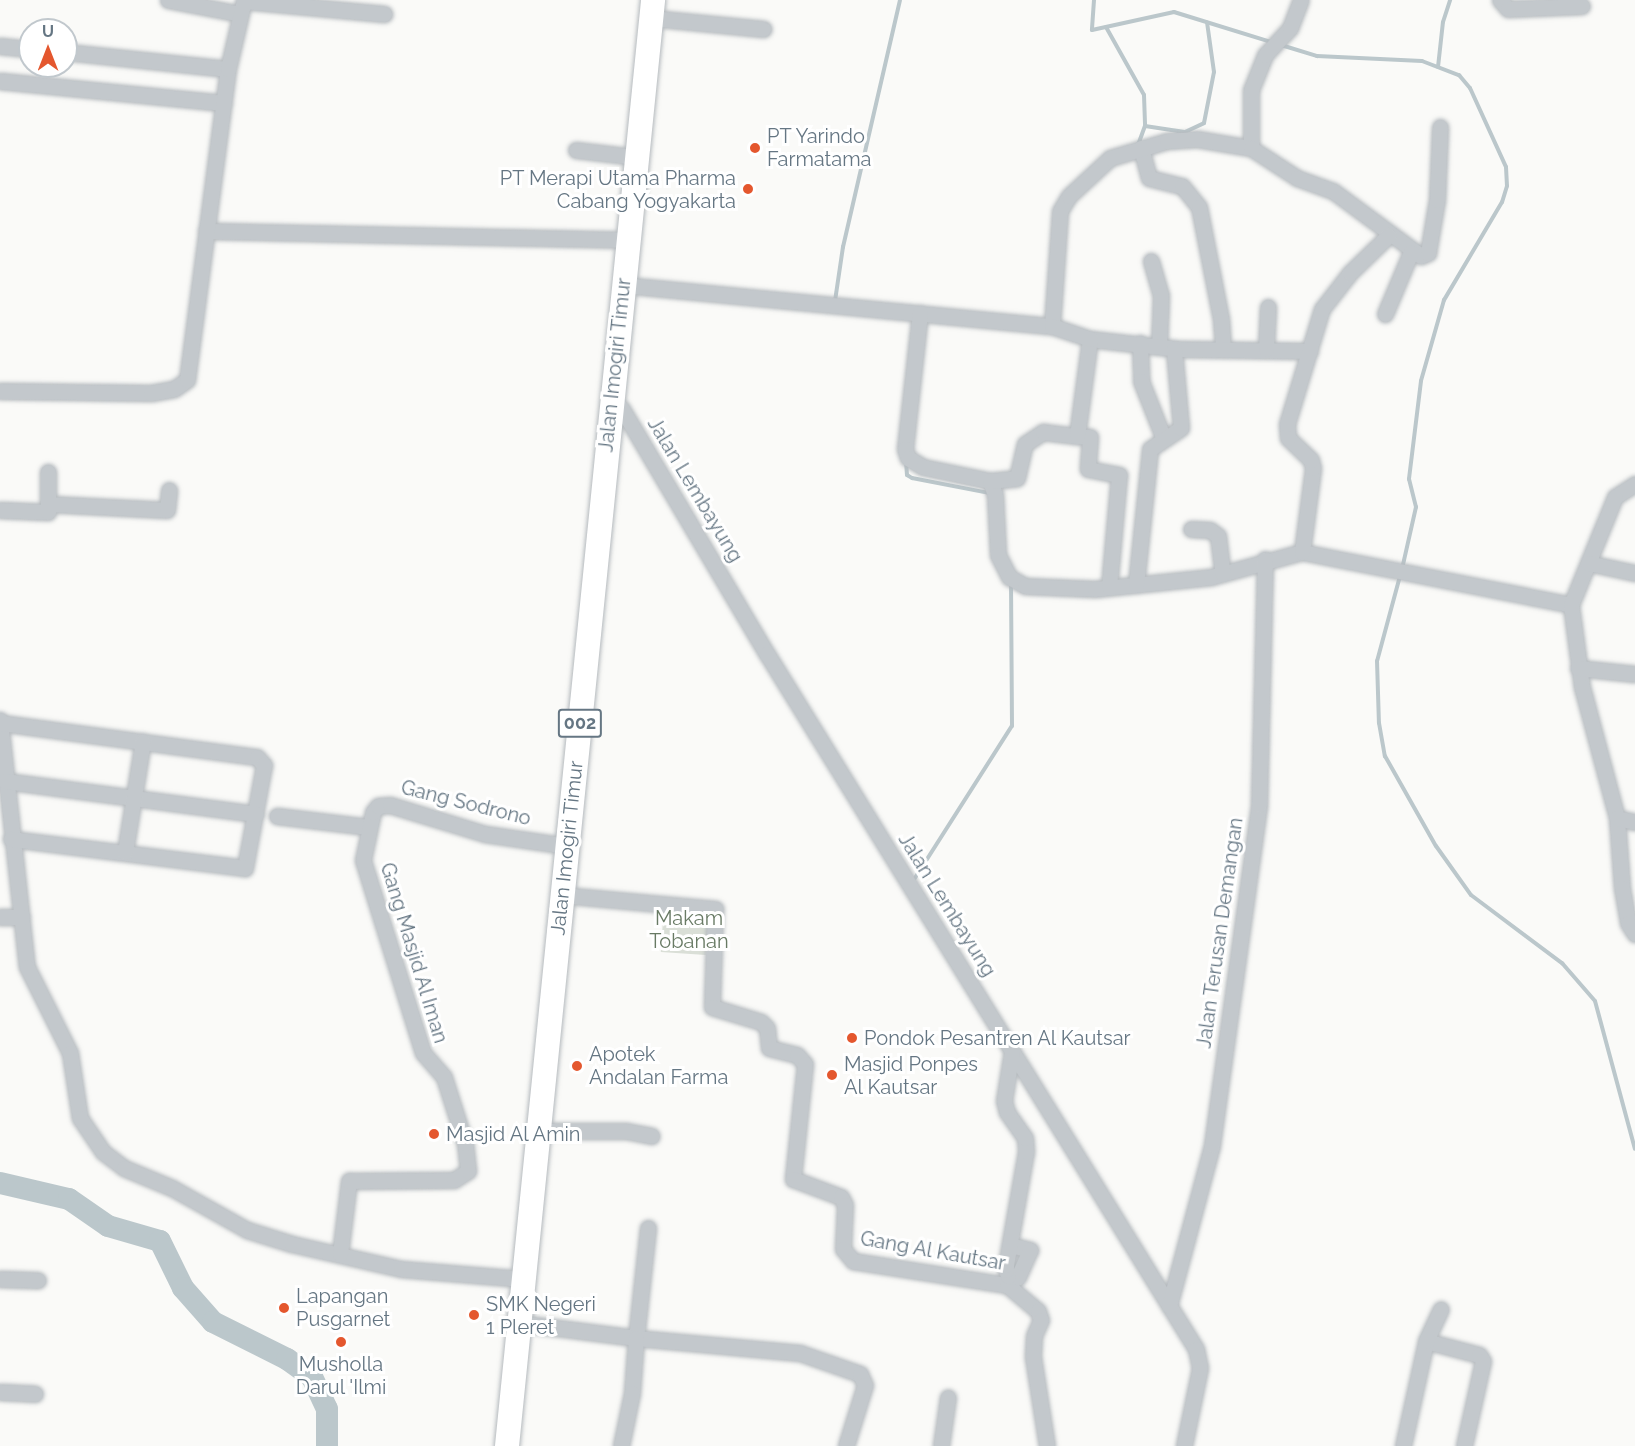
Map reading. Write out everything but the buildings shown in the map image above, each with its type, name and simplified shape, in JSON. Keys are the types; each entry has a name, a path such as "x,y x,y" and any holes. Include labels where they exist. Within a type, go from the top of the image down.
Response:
{"main road":[{"name":"Jalan Imogiri Timur","path":"508,1446 635,157 652,9"}],"street":[{"path":"168,0 384,14"},
{"path":"1251,148 1251,90 1265,55 1290,27 1301,0"},
{"path":"1501,0 1508,9 1582,6"},
{"path":"0,391 151,393 182,385 187,380 228,69 243,5"},
{"path":"652,9 763,29"},
{"path":"0,46 18,48"},
{"path":"78,53 228,69"},
{"path":"0,81 224,103"},
{"path":"1052,326 1060,211 1088,174 1110,158 1141,148 1197,139 1251,148 1297,178 1334,191 1411,252 1421,256 1428,253 1437,200 1440,127"},
{"path":"1141,148 1149,178 1182,186 1199,207 1221,319 1223,349"},
{"path":"576,150 635,157"},
{"path":"206,231 628,240"},
{"path":"1302,552 1313,468 1311,460 1295,446 1286,430 1322,309 1350,273 1389,235"},
{"path":"1385,314 1411,252"},
{"path":"1136,585 1150,449 1181,428 1166,347 1161,295 1151,261"},
{"path":"623,285 1052,326 1090,339 1166,347 1310,351"},
{"path":"1266,349 1269,307"},
{"path":"920,313 905,449 909,458 923,467 990,481 1017,478 1025,444 1043,432 1089,437 1088,469 1146,477"},
{"path":"1077,436 1090,339"},
{"path":"1140,343 1141,381 1164,439"},
{"name":"Jalan Lembayung","path":"612,399 622,409 767,654 1200,1359 1184,1446"},
{"path":"0,510 48,512 48,471"},
{"path":"1109,587 1119,475"},
{"path":"990,481 995,495 998,555 1009,577 1025,586 1136,585 1223,573 1265,559 1302,552 1390,567 1571,605"},
{"path":"1635,484 1615,497 1571,605 1578,668 1593,739 1617,818 1622,888 1629,923 1635,934"},
{"path":"48,504 166,516 169,490"},
{"path":"1191,529 1210,530 1218,536 1223,573"},
{"name":"Jalan Terusan Demangan","path":"1169,1306 1174,1273 1212,1145 1259,805 1265,559"},
{"path":"1588,563 1635,573"},
{"path":"1578,668 1635,674"},
{"path":"8,847 125,852 245,868 264,765 260,758 143,741 1,725 8,847 22,917 30,979 65,1040 80,1118 103,1152 123,1168 172,1188 247,1230 421,1272 524,1279"},
{"path":"125,852 143,741"},
{"path":"4,786 133,798 256,814"},
{"name":"Gang Sodrono","path":"368,828 376,808 386,804 485,834 567,846"},
{"path":"277,816 368,828"},
{"path":"1617,818 1635,822"},
{"name":"Gang Masjid Al Iman","path":"340,1254 349,1181 454,1180 468,1171 465,1143 444,1077 423,1053 369,884 363,860 368,828"},
{"name":"Gang Al Kautsar","path":"561,896 715,909 712,1007 761,1022 767,1028 769,1048 796,1055 805,1064 791,1176 798,1182 841,1197 844,1205 843,1249 853,1261 1012,1287 1038,1311 1041,1320 1034,1336 1033,1357 1047,1446"},
{"path":"0,917 22,917"},
{"path":"1010,1245 1026,1144 1004,1101 1012,1051"},
{"path":"538,1131 626,1131 652,1136"},
{"path":"621,1446 632,1393 648,1228"},
{"path":"0,1279 38,1280"},
{"path":"1403,1446 1426,1341 1442,1309"},
{"path":"519,1323 636,1338 800,1353 860,1374 865,1381 864,1390 846,1446"},
{"path":"1426,1341 1479,1355 1483,1361 1464,1446"},
{"path":"0,1392 35,1394"},
{"path":"941,1446 948,1397"}],"green space":[{"name":"Makam Tobanan","path":"664,906 709,909 706,955 661,952"}],"waterway":[{"path":"835,301 843,247 900,0"},
{"path":"1094,0 1092,30 1174,12 1271,42"},
{"path":"1438,67 1443,22 1450,0"},
{"path":"1138,145 1145,126 1185,132 1204,123 1214,72 1207,22"},
{"path":"1106,27 1144,95 1145,126"},
{"path":"1281,45 1317,56 1422,61 1459,75 1470,88 1506,167 1507,186 1502,202 1444,300 1421,381 1409,479 1416,507 1402,569"},
{"path":"906,461 907,475 912,478 989,493"},
{"path":"1400,576 1377,661 1379,723 1385,756 1436,846 1471,895 1562,963 1595,1001 1635,1149"},
{"path":"915,878 1012,726 1011,584"},
{"path":"0,1183 69,1199 108,1226 160,1241 183,1288 213,1322 287,1359 312,1377 327,1409 327,1446"}],"place":[{"name":"PT Yarindo Farmatama","path":"755,148"},
{"name":"PT Merapi Utama Pharma Cabang Yogyakarta","path":"748,189"},
{"name":"Pondok Pesantren Al Kautsar","path":"852,1038"},
{"name":"Apotek Andalan Farma","path":"577,1066"},
{"name":"Masjid Ponpes Al Kautsar","path":"832,1075"},
{"name":"Masjid Al Amin","path":"434,1134"},
{"name":"Lapangan Pusgarnet","path":"284,1308"},
{"name":"SMK Negeri 1 Pleret","path":"474,1315"},
{"name":"Musholla Darul 'Ilmi","path":"341,1342"}]}
